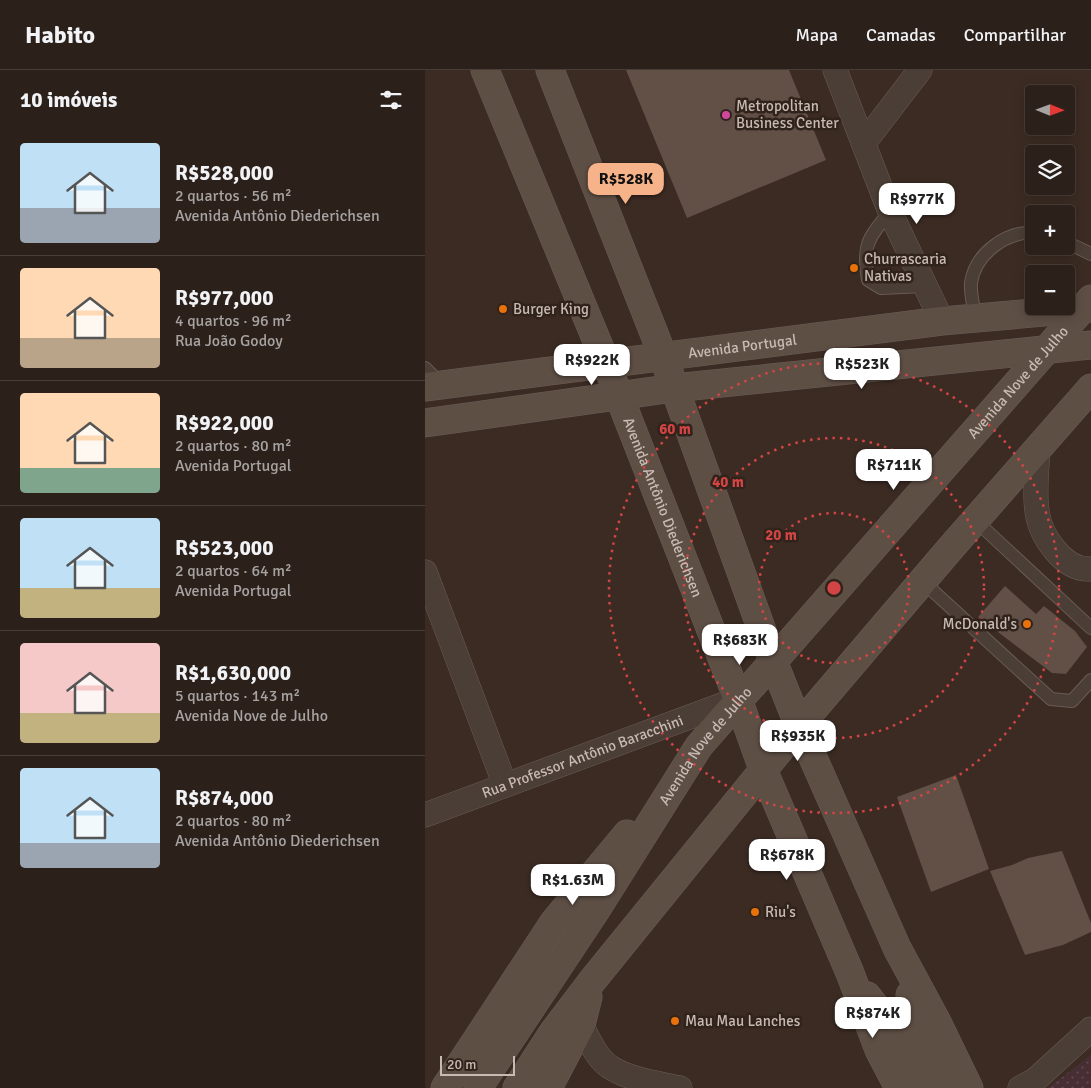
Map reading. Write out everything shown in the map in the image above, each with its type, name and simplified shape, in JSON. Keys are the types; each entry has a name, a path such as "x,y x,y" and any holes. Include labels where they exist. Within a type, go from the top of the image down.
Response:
{"main road":[{"name":"Avenida Antônio Diederichsen","path":"485,70 606,363 739,700 764,772 850,973 879,1050 899,1088"},
{"path":"550,70 663,356 773,661 799,726 897,948 938,1024 969,1088"},
{"name":"Avenida Portugal","path":"431,380 606,363 942,321 1088,305"},
{"name":"Avenida Nove de Julho","path":"478,1088 596,910 699,746 1088,305"},
{"path":"425,423 674,388 1091,346"},
{"path":"517,1088 554,1031 592,981 764,772 799,726 922,581 1091,388"},
{"path":"445,1088 554,922 699,746"},
{"path":"897,948 921,1033 948,1088"},
{"name":"Avenida Antônio Diederichsen","path":"850,973 902,1041 925,1088"},
{"path":"547,1088 581,1025 592,981"}],"street":[{"path":"835,70 890,212 942,321"},
{"path":"864,142 920,70"},
{"path":"1038,449 1037,512 1045,536 1063,559 1085,570 1091,569"},
{"path":"425,572 505,785"},
{"name":"Rua Professor Antônio Baracchini","path":"425,815 739,700"},
{"path":"581,1025 594,1049 609,1066 640,1080 680,1088"},
{"path":"1020,1088 1035,1080 1091,1029"}],"lane":[{"path":"890,212 871,235 864,257 868,280 881,288 924,286"},
{"path":"975,318 971,284 976,267 986,252 1009,236 1025,234"},
{"path":"1075,246 1091,254"},
{"path":"975,520 1091,628"},
{"path":"922,581 1051,700 1072,701 1091,680"}],"shaded area":[{"path":"1091,1055 1091,1088 1048,1088"}],"building":[{"name":"Metropolitan Business Center","path":"626,70 789,70 826,160 687,218"},
{"name":"McDonald's","path":"1005,586 1036,614 1044,606 1075,631 1087,647 1066,674 1052,673 978,617"},
{"path":"956,775 989,869 931,892 897,797"},
{"path":"1062,851 1091,923 1091,932 1063,945 1025,955 990,871 1028,858"}],"place":[{"name":"Metropolitan Business Center","path":"726,115"},
{"name":"Churrascaria Nativas","path":"854,268"},
{"name":"Burger King","path":"503,309"},
{"name":"McDonald's","path":"1027,624"},
{"name":"Riu's","path":"755,912"},
{"name":"Mau Mau Lanches","path":"675,1021"}]}
